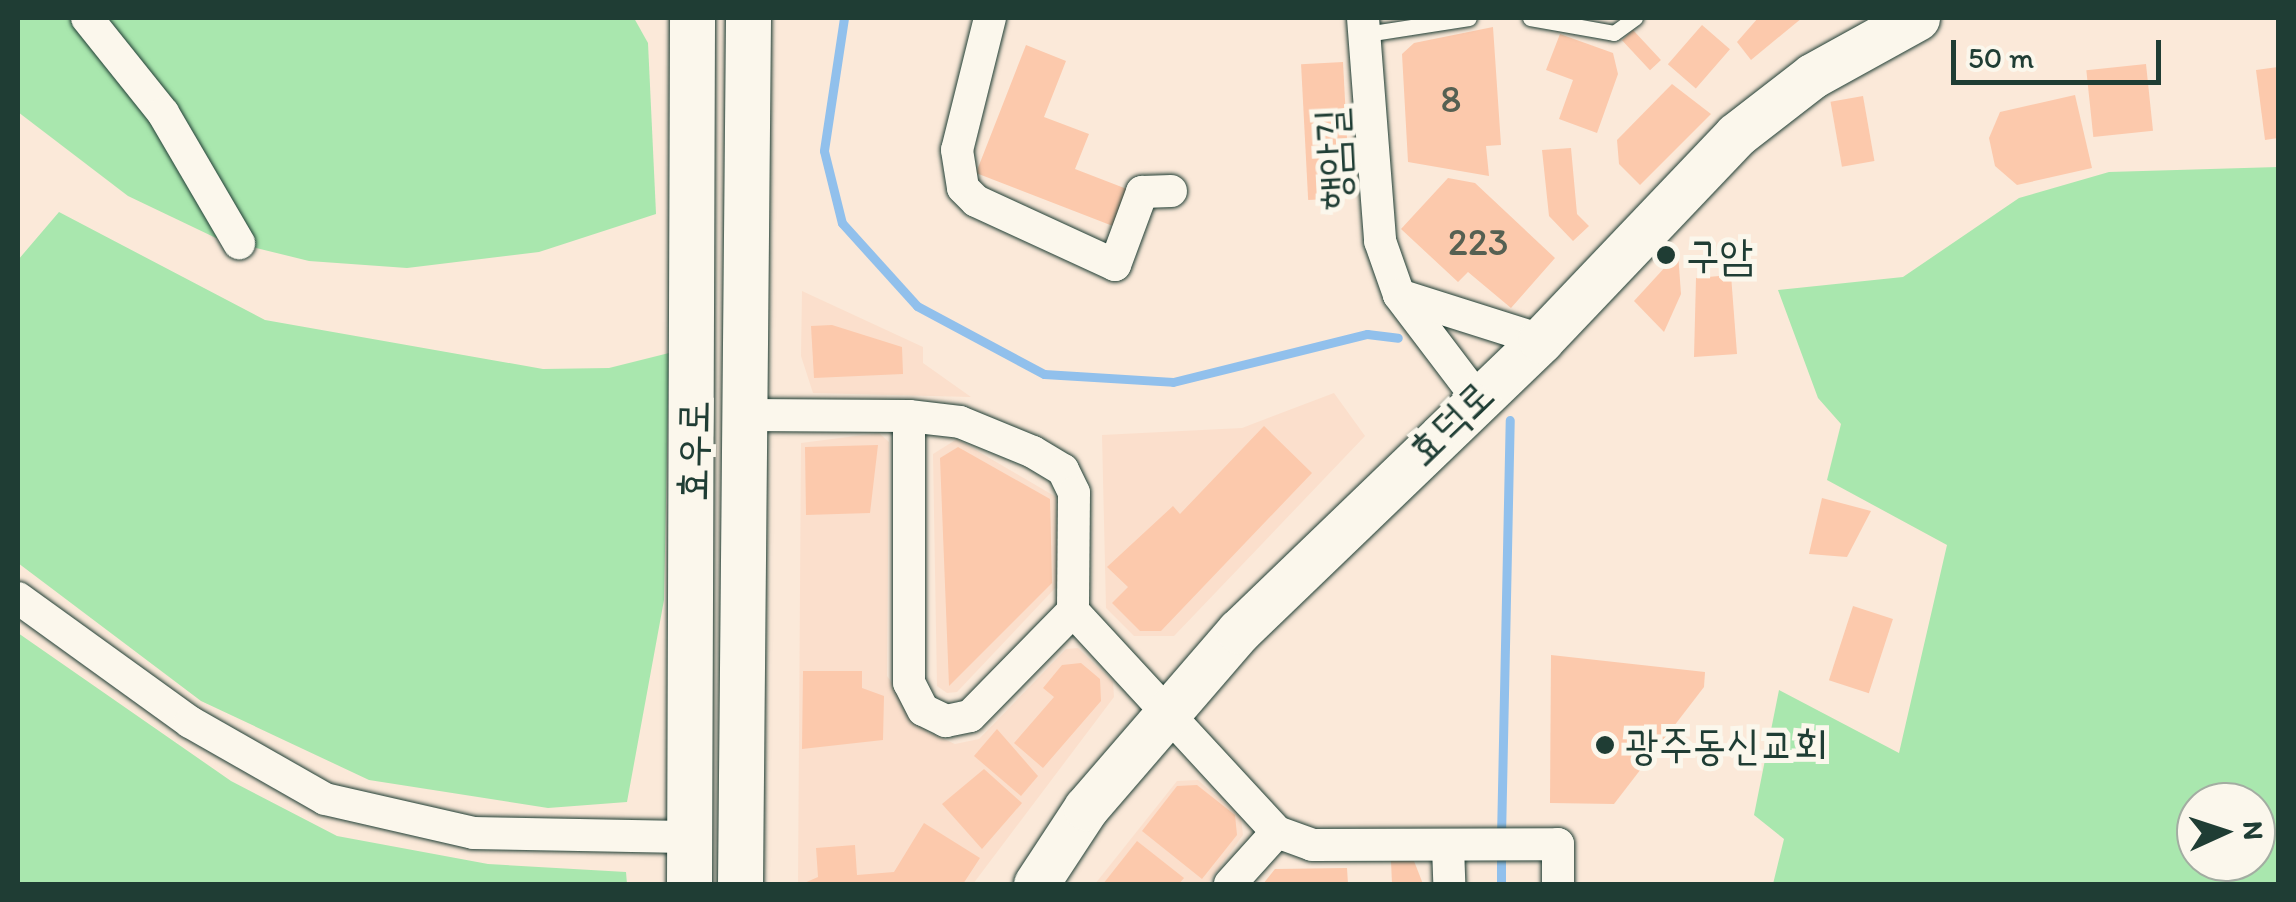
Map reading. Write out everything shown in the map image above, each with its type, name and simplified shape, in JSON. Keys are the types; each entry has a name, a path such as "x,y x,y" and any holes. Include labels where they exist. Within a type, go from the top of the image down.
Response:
{"main road":[{"name":"효우로","path":"689,884 685,837 692,18"},
{"name":"효우로","path":"740,884 748,415 748,18"},
{"name":"효덕로","path":"1036,884 1162,714 1475,395 1541,340 1736,135 1812,76 1917,18"}],"street":[{"path":"87,18 174,128 239,243"},
{"path":"990,18 957,150 962,188 976,201 1115,264 1142,192 1172,190"},
{"name":"행암길","path":"1364,26 1377,218 1399,295 1475,395"},
{"path":"1399,295 1541,340"},
{"name":"효우로","path":"748,415 908,416 960,422 1063,470 1074,493 1072,611"},
{"path":"908,416 909,683 922,710 946,721 970,716 1072,611 1162,714 1277,832 1312,846 1558,844 1558,884"},
{"path":"18,598 190,722 325,798 473,833 685,837"},
{"path":"1230,884 1277,832"},
{"path":"1448,884 1459,846"}],"lane":[{"path":"1364,26 1469,18"},
{"path":"1530,18 1614,33 1635,18"}],"shaded area":[{"path":"802,291 923,347 923,363 971,397 813,393 801,356"},
{"path":"1334,393 1365,436 1174,636 1134,636 1106,608 1102,435 1242,428"},
{"path":"879,433 889,442 887,676 928,732 955,744 979,739 1066,649 1078,648 1113,682 1114,697 973,884 798,884 801,443"},
{"path":"957,439 1056,497 1058,585 957,692 947,693 937,686 933,454"},
{"path":"1198,780 1241,818 1243,835 1207,884 1095,884 1177,781"}],"green space":[{"path":"18,18 634,18 648,43 656,214 539,252 407,268 309,261 216,238 128,196 18,112"},
{"path":"2278,167 2278,884 1773,884 1784,839 1754,815 1779,690 1899,753 1947,545 1827,480 1841,424 1818,398 1778,290 1903,277 2019,198 2109,172"},
{"path":"59,212 265,320 543,369 609,368 669,353 664,600 627,802 548,808 369,780 201,701 18,563 18,260"},
{"path":"18,633 231,781 337,836 488,864 626,872 627,884 18,884"}],"building":[{"path":"1758,18 1802,18 1751,60 1737,42"},
{"path":"1702,25 1730,49 1696,89 1668,64"},
{"path":"1493,27 1501,145 1486,146 1489,176 1408,162 1402,54 1414,43"},
{"path":"1633,30 1661,60 1650,70 1622,40"},
{"path":"1560,34 1613,53 1618,74 1597,133 1559,119 1573,80 1546,70"},
{"path":"1026,45 1066,61 1044,117 1089,134 1075,169 1132,191 1118,228 976,173"},
{"path":"1343,62 1350,198 1308,200 1301,64"},
{"path":"2146,64 2153,131 2093,137 2086,70"},
{"path":"2278,67 2278,138 2265,140 2256,70"},
{"path":"1672,84 1711,114 1640,185 1619,164 1617,140"},
{"path":"2075,95 2092,168 2017,185 1995,166 1989,138 2000,112"},
{"path":"1863,96 1874,161 1842,167 1831,102"},
{"path":"1571,148 1577,214 1589,226 1573,241 1549,216 1542,150"},
{"path":"1448,178 1475,183 1555,258 1511,308 1468,272 1458,282 1401,229"},
{"path":"1678,253 1681,294 1664,332 1634,301"},
{"path":"1731,275 1737,354 1694,357 1696,278"},
{"path":"832,325 902,347 903,374 814,378 811,326"},
{"path":"1264,426 1312,473 1161,631 1140,631 1112,603 1128,587 1107,567 1173,506 1180,514"},
{"path":"878,445 870,513 806,515 805,447"},
{"path":"958,447 1050,499 1052,583 949,686 940,458"},
{"path":"1822,498 1871,511 1847,557 1809,554"},
{"path":"1853,606 1893,619 1869,693 1829,680"},
{"name":"광주동신교회","path":"1551,655 1705,672 1704,687 1614,804 1550,803"},
{"path":"1081,663 1100,679 1101,701 1043,768 1014,743 1054,697 1043,688 1062,665"},
{"path":"803,671 862,671 862,688 884,696 883,740 802,749"},
{"path":"997,729 1038,776 1021,796 974,756"},
{"path":"984,769 1022,803 982,849 942,804"},
{"path":"1197,785 1235,815 1237,835 1202,879 1142,831 1177,786"},
{"path":"924,823 980,858 963,884 802,884 818,877 816,848 855,845 857,875 894,872"},
{"path":"1137,841 1184,878 1179,884 1103,884"},
{"path":"1391,861 1414,861 1423,884 1392,884"},
{"path":"1347,868 1348,884 1263,884 1275,869"}],"waterway":[{"path":"844,18 824,151 842,223 917,306 1044,374 1173,382 1367,334 1398,338"},
{"path":"1501,837 1510,420"},
{"path":"1501,852 1501,884"}],"place":[{"name":"구암","path":"1666,255"},
{"name":"광주동신교회","path":"1605,745"}]}
